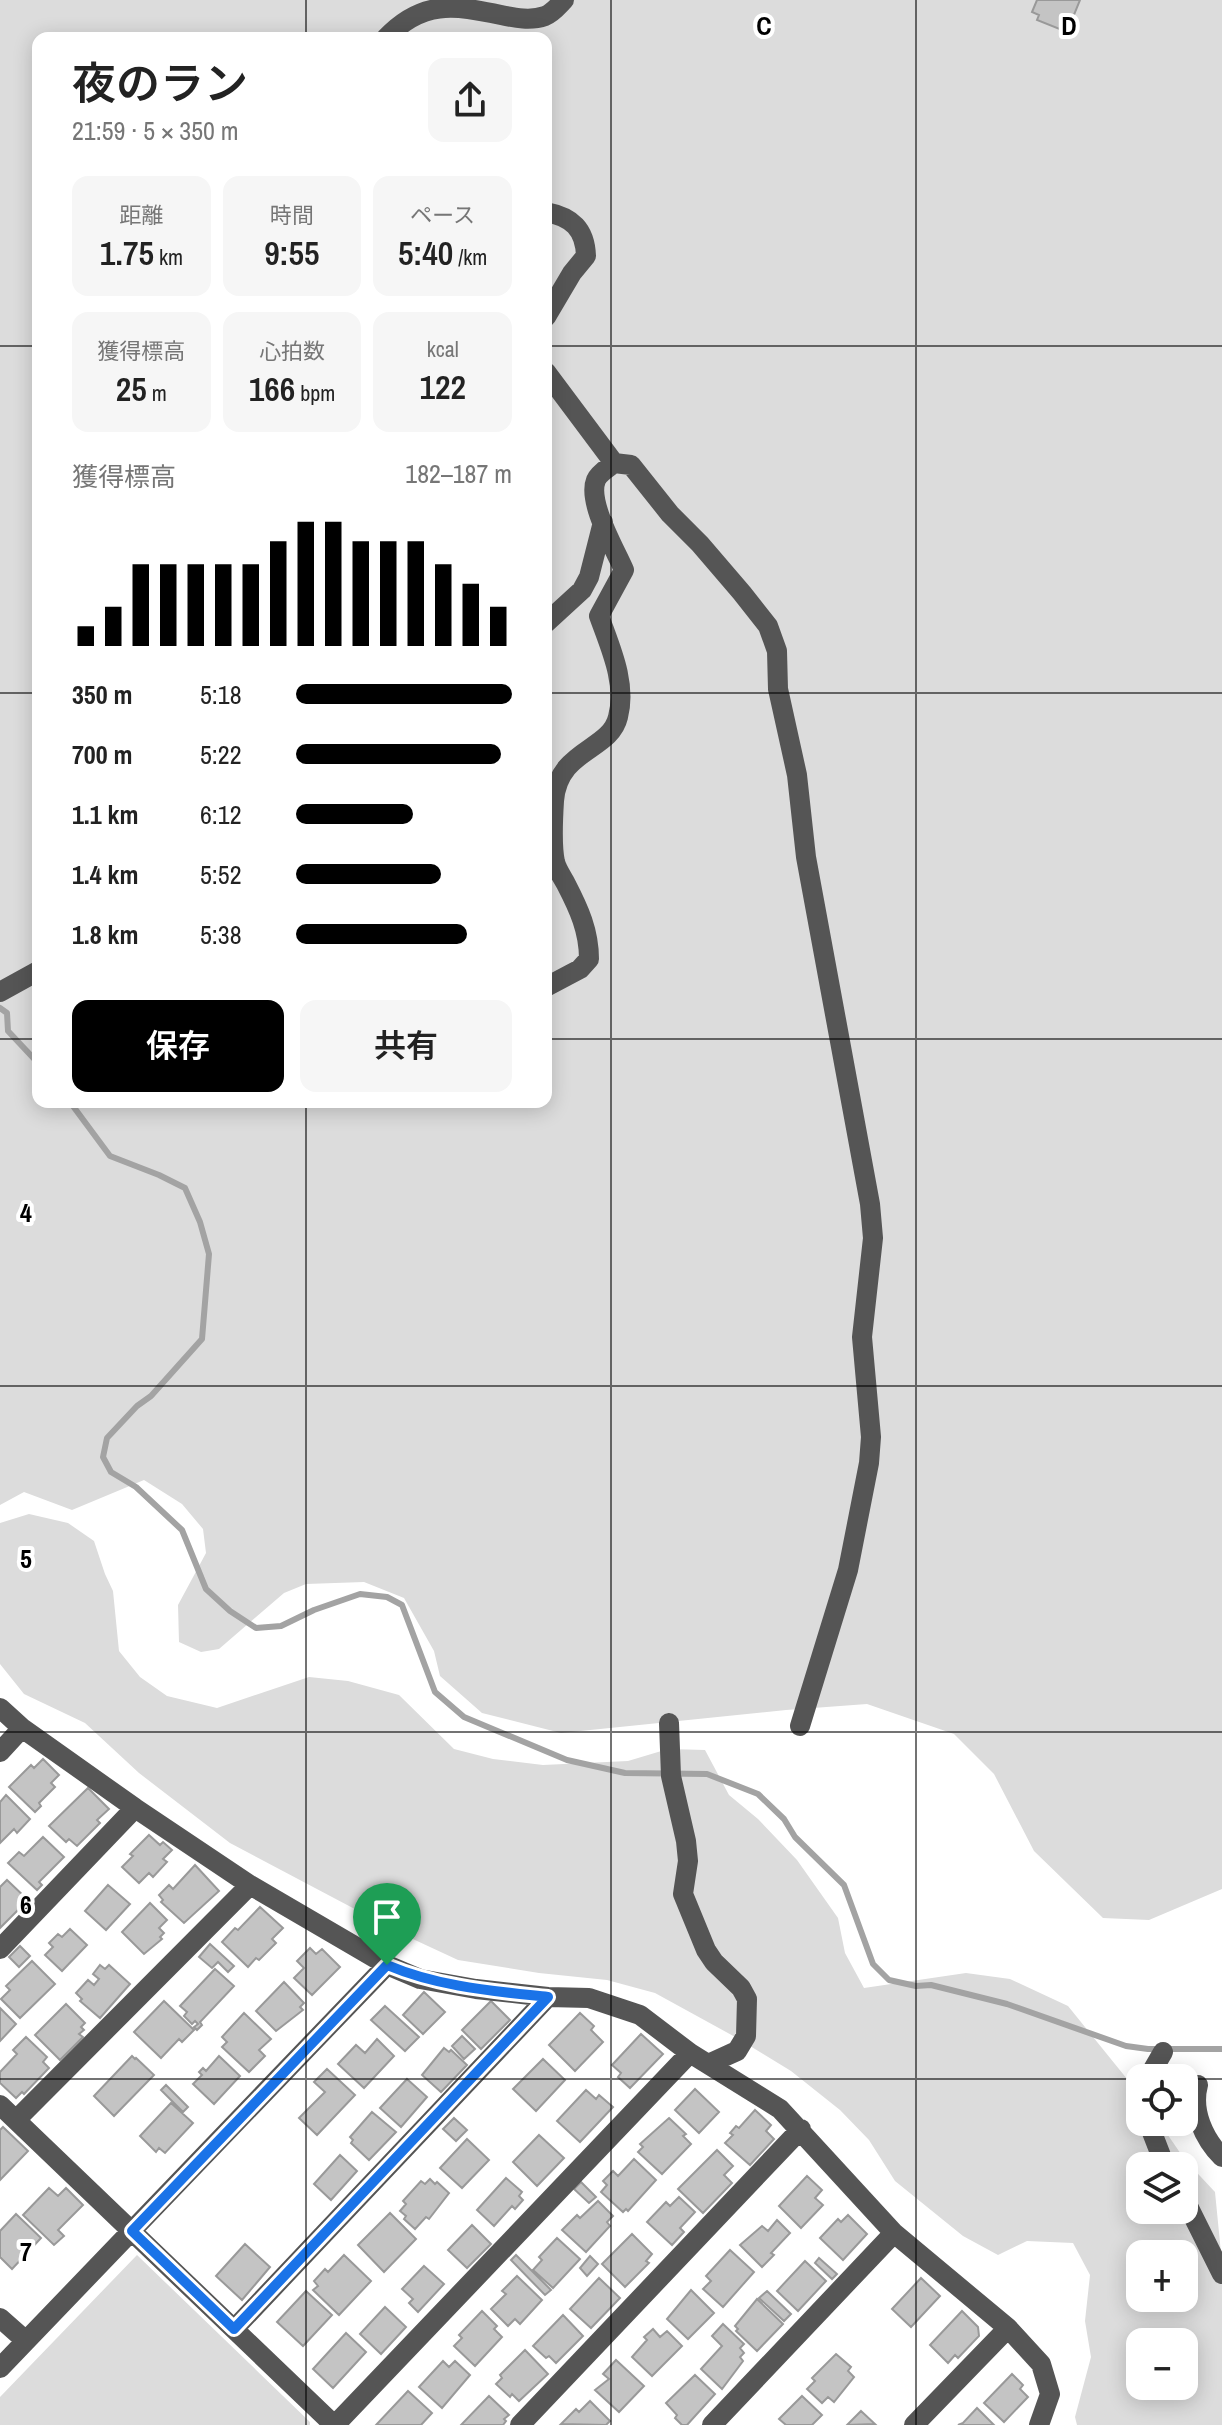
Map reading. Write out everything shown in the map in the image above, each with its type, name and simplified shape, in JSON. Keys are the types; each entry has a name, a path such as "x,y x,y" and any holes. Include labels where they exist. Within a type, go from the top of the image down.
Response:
{"street":[{"path":"392,32 407,17 430,9 460,5 522,19 545,16 564,0"},
{"path":"552,214 573,221 581,232 586,256 552,307"},
{"path":"552,380 614,463"},
{"path":"552,984 580,969 589,959 589,938 578,907 555,862 554,799 559,779 568,764 612,730 618,719 618,674 599,616 624,570 596,506 593,489 597,476 614,463 631,465 768,626 777,651 778,689 797,775 806,857 822,954 870,1204 873,1238 862,1337 871,1437 869,1463 848,1570 800,1726"},
{"path":"552,618 582,590 589,577 603,522"},
{"path":"0,992 32,974"},
{"path":"0,1708 22,1728 250,1885 387,1965 420,1979 476,1989 589,1998 640,2015 690,2053 780,2109 894,2233 1008,2328 1041,2364 1050,2394 1039,2425"},
{"path":"669,1723 671,1776 688,1861 683,1894 706,1950 741,1988 747,1999 746,2036 737,2051 708,2064"},
{"path":"0,1752 22,1728"},
{"path":"0,1949 135,1808"},
{"path":"16,2120 250,1885"},
{"path":"0,2368 387,1965"},
{"path":"234,2329 548,1997"},
{"path":"1156,2064 1163,2052"},
{"path":"0,2105 335,2425 690,2053"},
{"path":"1198,2111 1208,2139 1222,2157"},
{"path":"520,2425 801,2129"},
{"path":"1196,2224 1222,2274"},
{"path":"712,2425 894,2233"},
{"path":"0,2318 26,2341"},
{"path":"914,2425 1008,2328"}],"shaded area":[{"path":"0,0 1222,0 1222,1889 1149,1920 1103,1918 1034,1851 994,1774 954,1734 867,1704 561,1733 482,1713 440,1676 434,1651 404,1598 364,1582 306,1584 284,1593 219,1649 201,1652 179,1642 178,1605 206,1553 203,1529 182,1504 144,1480 72,1510 24,1492 0,1505"},
{"path":"29,1514 68,1523 94,1541 113,1591 119,1651 140,1677 167,1696 217,1708 309,1677 348,1681 399,1695 454,1749 493,1759 543,1765 628,1761 668,1749 705,1750 729,1795 758,1819 797,1860 838,1918 845,1953 864,1988 966,1973 1010,1979 1068,2006 1126,2078 1126,2136 1169,2136 1180,2152 1126,2152 1126,2224 1198,2224 1198,2174 1215,2192 1222,2263 1222,2425 1077,2425 1075,2417 1091,2357 1085,2321 1090,2275 1073,2243 1027,2241 998,2255 963,2236 895,2181 869,2140 840,2110 791,2071 655,1993 607,1980 458,1960 402,1934 230,1843 139,1773 85,1723 24,1694 0,1664 0,1523"},
{"path":"137,2255 310,2425 0,2425 0,2397"}],"building":[{"path":"1037,0 1080,0 1067,32 1037,20 1039,15 1032,12"},
{"path":"43,1759 59,1775 51,1783 55,1787 39,1803 41,1806 35,1812 9,1787 31,1765 34,1768"},
{"path":"88,1788 109,1809 77,1846 69,1839 66,1842 49,1826"},
{"path":"6,1795 30,1819 17,1833 14,1829 0,1843 0,1802"},
{"path":"149,1835 172,1850 163,1859 167,1862 153,1877 149,1873 139,1883 122,1867"},
{"path":"43,1837 64,1857 39,1882 42,1885 37,1890 8,1863 19,1852 24,1856"},
{"path":"195,1865 219,1891 184,1923 161,1902 163,1900 159,1895 169,1885 173,1889"},
{"path":"7,1880 28,1900 0,1928 0,1887"},
{"path":"108,1885 130,1904 106,1930 85,1911"},
{"path":"150,1903 167,1920 159,1928 164,1933 160,1937 162,1939 144,1954 122,1932"},
{"path":"260,1907 283,1928 272,1939 276,1943 248,1967 222,1942"},
{"path":"70,1929 87,1945 62,1971 45,1955 53,1947 49,1943 58,1934 62,1937"},
{"path":"210,1944 234,1966 228,1972 218,1962 212,1968 199,1957"},
{"path":"20,1946 30,1956 19,1967 9,1957"},
{"path":"310,1948 316,1954 322,1949 340,1967 312,1995 294,1978 304,1968 297,1961"},
{"path":"32,1961 55,1984 20,2018 1,1999 10,1990 6,1986"},
{"path":"100,1965 105,1969 109,1965 130,1984 100,2018 80,2001 82,1999 76,1993 88,1980 94,1985 99,1979 93,1974"},
{"path":"215,1969 234,1986 200,2022 202,2025 197,2030 194,2027 198,2024 195,2021 192,2024 184,2016 187,2012 180,2006"},
{"path":"284,1982 304,2003 300,2007 303,2010 276,2031 256,2011"},
{"path":"424,1992 445,2012 423,2034 403,2015"},
{"path":"164,2001 194,2030 182,2042 179,2039 161,2058 134,2032"},
{"path":"491,2001 510,2020 481,2049 462,2030"},
{"path":"66,2004 85,2023 81,2027 84,2030 79,2034 83,2037 60,2060 35,2035"},
{"path":"385,2006 419,2037 405,2051 371,2020"},
{"path":"0,2008 16,2024 0,2041"},
{"path":"244,2013 271,2039 259,2050 265,2056 249,2072 222,2047 227,2042 222,2037"},
{"path":"580,2013 594,2026 591,2030 603,2042 575,2071 549,2045"},
{"path":"641,2034 663,2054 630,2088 618,2077 621,2073 612,2065"},
{"path":"462,2036 475,2049 464,2059 452,2046"},
{"path":"26,2037 47,2057 43,2062 49,2068 24,2094 22,2092 16,2098 0,2083 0,2072 17,2054 13,2050"},
{"path":"377,2039 394,2056 364,2088 338,2064 356,2045 365,2053"},
{"path":"444,2048 449,2052 451,2050 467,2065 441,2092 422,2075"},
{"path":"132,2056 154,2075 114,2116 94,2096"},
{"path":"219,2056 240,2076 214,2104 193,2084 202,2075 199,2072 203,2068 206,2071"},
{"path":"543,2059 565,2080 536,2111 513,2089"},
{"path":"327,2069 355,2095 317,2135 299,2118 325,2092 314,2082"},
{"path":"407,2079 427,2097 401,2127 380,2108"},
{"path":"166,2085 188,2107 183,2112 161,2090"},
{"path":"695,2089 719,2112 699,2133 675,2110"},
{"path":"586,2090 596,2099 599,2095 613,2107 580,2142 557,2121"},
{"path":"171,2103 193,2123 165,2153 159,2148 156,2152 140,2136"},
{"path":"755,2110 771,2125 766,2131 774,2139 750,2165 725,2143 736,2126 739,2128"},
{"path":"372,2112 396,2132 369,2160 351,2143 353,2140 350,2137"},
{"path":"454,2118 467,2130 456,2141 443,2129"},
{"path":"669,2118 686,2134 683,2136 691,2144 662,2174 638,2152 643,2147 640,2144"},
{"path":"3,2127 28,2151 0,2180 0,2130"},
{"path":"539,2135 564,2158 537,2186 513,2162"},
{"path":"467,2139 489,2160 462,2188 440,2168"},
{"path":"717,2150 733,2166 724,2175 732,2183 703,2213 678,2189"},
{"path":"340,2155 357,2171 331,2200 314,2184"},
{"path":"634,2159 656,2180 628,2211 623,2212 601,2192 607,2185 603,2181 613,2171 618,2176"},
{"path":"807,2176 822,2190 815,2198 823,2205 801,2228 779,2206"},
{"path":"506,2178 522,2192 519,2196 523,2200 515,2209 512,2206 494,2226 477,2210"},
{"path":"430,2179 449,2193 429,2219 426,2217 415,2229 400,2211 406,2204 403,2201 421,2181 425,2184"},
{"path":"581,2182 596,2197 589,2203 574,2189"},
{"path":"49,2188 58,2196 66,2188 83,2205 58,2230 64,2236 54,2245 23,2215"},
{"path":"679,2197 695,2212 680,2228 684,2232 672,2245 647,2222 666,2202 670,2206"},
{"path":"598,2201 613,2216 607,2222 610,2226 586,2252 562,2230"},
{"path":"390,2213 416,2239 384,2272 358,2245"},
{"path":"16,2214 41,2238 12,2269 0,2257 0,2231"},
{"path":"848,2215 867,2234 843,2260 820,2238 838,2219 841,2222"},
{"path":"777,2220 790,2233 762,2267 740,2245 762,2226 768,2231"},
{"path":"472,2225 491,2244 467,2268 448,2250"},
{"path":"632,2234 652,2254 646,2261 649,2263 625,2287 602,2264"},
{"path":"557,2238 580,2259 553,2288 533,2270 542,2260 539,2257"},
{"path":"245,2244 270,2267 242,2300 216,2276"},
{"path":"730,2250 754,2272 723,2307 703,2289 711,2281 706,2276"},
{"path":"344,2255 371,2281 339,2315 313,2290 318,2286 314,2281"},
{"path":"516,2255 551,2290 545,2295 511,2260"},
{"path":"590,2256 598,2264 587,2276 580,2268"},
{"path":"819,2258 837,2274 832,2279 815,2263"},
{"path":"805,2261 826,2281 798,2311 777,2291"},
{"path":"424,2266 444,2284 418,2312 409,2303 413,2299 402,2289"},
{"path":"517,2276 542,2300 520,2324 515,2319 508,2326 491,2309 506,2294 502,2291"},
{"path":"599,2278 620,2298 591,2328 570,2309"},
{"path":"921,2278 940,2296 911,2327 892,2309"},
{"path":"691,2290 714,2313 688,2339 667,2319"},
{"path":"306,2291 332,2315 303,2346 277,2322"},
{"path":"767,2291 791,2314 784,2321 759,2298"},
{"path":"757,2299 783,2324 757,2351 736,2331 735,2326"},
{"path":"385,2307 406,2327 381,2354 360,2334"},
{"path":"482,2311 497,2326 494,2329 502,2337 475,2366 454,2346 462,2338 459,2335"},
{"path":"962,2311 978,2327 979,2336 958,2358 955,2355 948,2363 930,2345"},
{"path":"563,2315 583,2336 556,2363 533,2346"},
{"path":"723,2324 744,2344 740,2348 744,2353 740,2357 743,2361 722,2389 701,2369 722,2346 712,2336"},
{"path":"653,2329 660,2337 667,2331 682,2346 652,2376 632,2357"},
{"path":"346,2333 366,2352 333,2388 313,2369"},
{"path":"525,2350 548,2374 519,2401 496,2384 502,2378 500,2375"},
{"path":"836,2354 851,2367 848,2371 854,2377 834,2402 828,2397 822,2403 807,2389 815,2381 812,2378"},
{"path":"616,2360 644,2386 619,2412 595,2390 609,2379 603,2374"},
{"path":"443,2361 449,2367 455,2361 470,2375 442,2408 419,2387"},
{"path":"1012,2374 1023,2385 1020,2389 1028,2397 1004,2422 984,2403"},
{"path":"695,2375 715,2394 687,2425 682,2425 666,2403"},
{"path":"408,2391 432,2413 421,2425 376,2425"},
{"path":"489,2396 509,2415 503,2425 461,2425"},
{"path":"802,2396 822,2415 812,2425 786,2425 779,2419"},
{"path":"590,2401 610,2421 606,2425 561,2424 576,2409 579,2412"},
{"path":"977,2408 994,2425 958,2425 963,2423"},
{"path":"861,2411 875,2424 847,2425"}],"waterway":[{"path":"0,1008 7,1013 8,1031 32,1057"},
{"path":"74,1108 110,1156 185,1188 200,1222 209,1254 202,1339 151,1396 137,1406 107,1438 103,1457 111,1472 136,1487 182,1530 206,1589 230,1611 256,1628 281,1626 314,1610 360,1594 387,1597 402,1605 435,1692 464,1717 567,1760 625,1773 707,1774 758,1794 784,1819 795,1837 844,1885 873,1964 889,1980 916,1986 931,1985 1007,2004 1126,2046 1222,2049"}],"route":[{"path":"387,1965 420,1979 548,1997 234,2329 132,2231 387,1965"}]}
